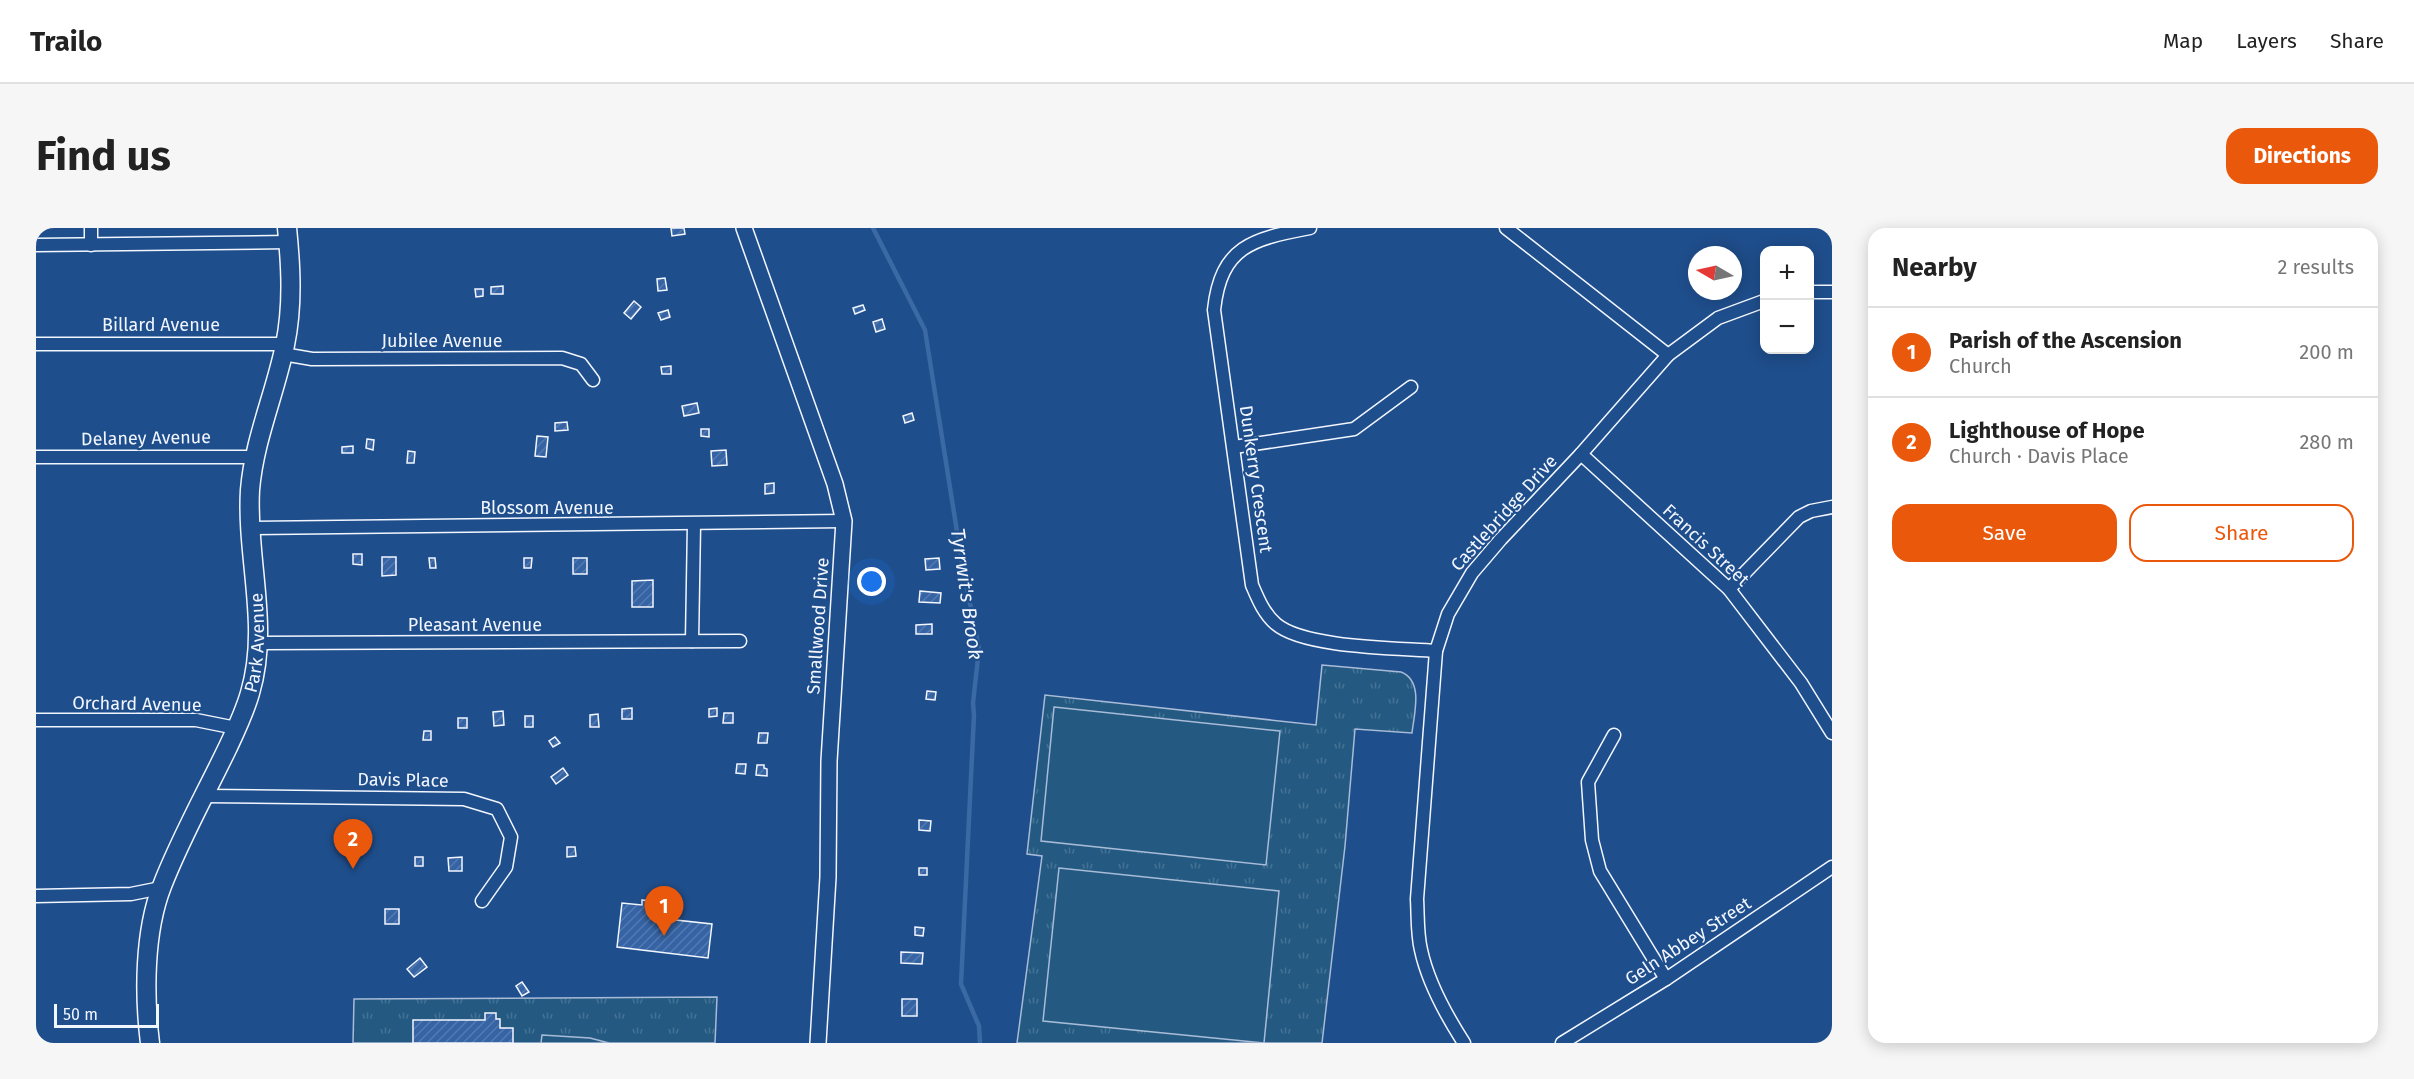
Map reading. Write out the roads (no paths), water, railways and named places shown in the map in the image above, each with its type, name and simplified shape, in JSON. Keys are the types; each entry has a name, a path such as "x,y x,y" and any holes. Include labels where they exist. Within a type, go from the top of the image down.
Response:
{"main road":[{"name":"Park Avenue","path":"150,1043 147,1019 149,944 161,888 205,796 250,693 259,643 250,528 250,490 256,457 284,349 291,288 288,235"}],"street":[{"path":"91,228 91,245"},
{"name":"Smallwood Drive","path":"744,228 835,484 844,521 829,760 828,877 818,1043"},
{"name":"Dunkerry Crescent","path":"1310,228 1273,235 1249,245 1227,263 1217,286 1214,310 1252,585 1263,608 1276,624 1299,636 1323,641 1436,651"},
{"path":"1506,228 1668,355"},
{"path":"36,245 91,245 288,235"},
{"path":"1814,292 1832,292"},
{"name":"Castlebridge Drive","path":"1464,1043 1448,1017 1427,972 1421,950 1417,899 1436,651 1448,614 1472,573 1668,355 1718,318 1760,302"},
{"name":"Billard Avenue","path":"36,344 284,349"},
{"name":"Jubilee Avenue","path":"284,349 312,359 562,358 581,364 593,380"},
{"path":"1234,447 1354,429 1411,387"},
{"name":"Francis Street","path":"1581,454 1729,589 1801,683 1832,733"},
{"name":"Delaney Avenue","path":"36,457 256,457"},
{"path":"1729,589 1799,517 1811,511 1832,507"},
{"name":"Blossom Avenue","path":"250,528 844,521"},
{"path":"692,641 694,524"},
{"name":"Pleasant Avenue","path":"259,643 740,641"},
{"name":"Orchard Avenue","path":"36,720 196,720 236,728"},
{"path":"1614,735 1588,782 1592,840 1600,871 1666,979"},
{"name":"Davis Place","path":"205,796 464,799 497,809 511,837 506,867 482,901"},
{"name":"Geln Abbey Street","path":"1562,1043 1666,979 1832,867"},
{"path":"36,896 131,894 161,888"}],"waterway":[{"name":"Tyrrwit's Brook","path":"873,228 925,330 962,563 979,649 973,703 961,984 979,1026 980,1043"}],"place":[{"name":"Lighthouse of Hope","path":"353,869"},
{"name":"Parish of the Ascension","path":"664,936"}]}
